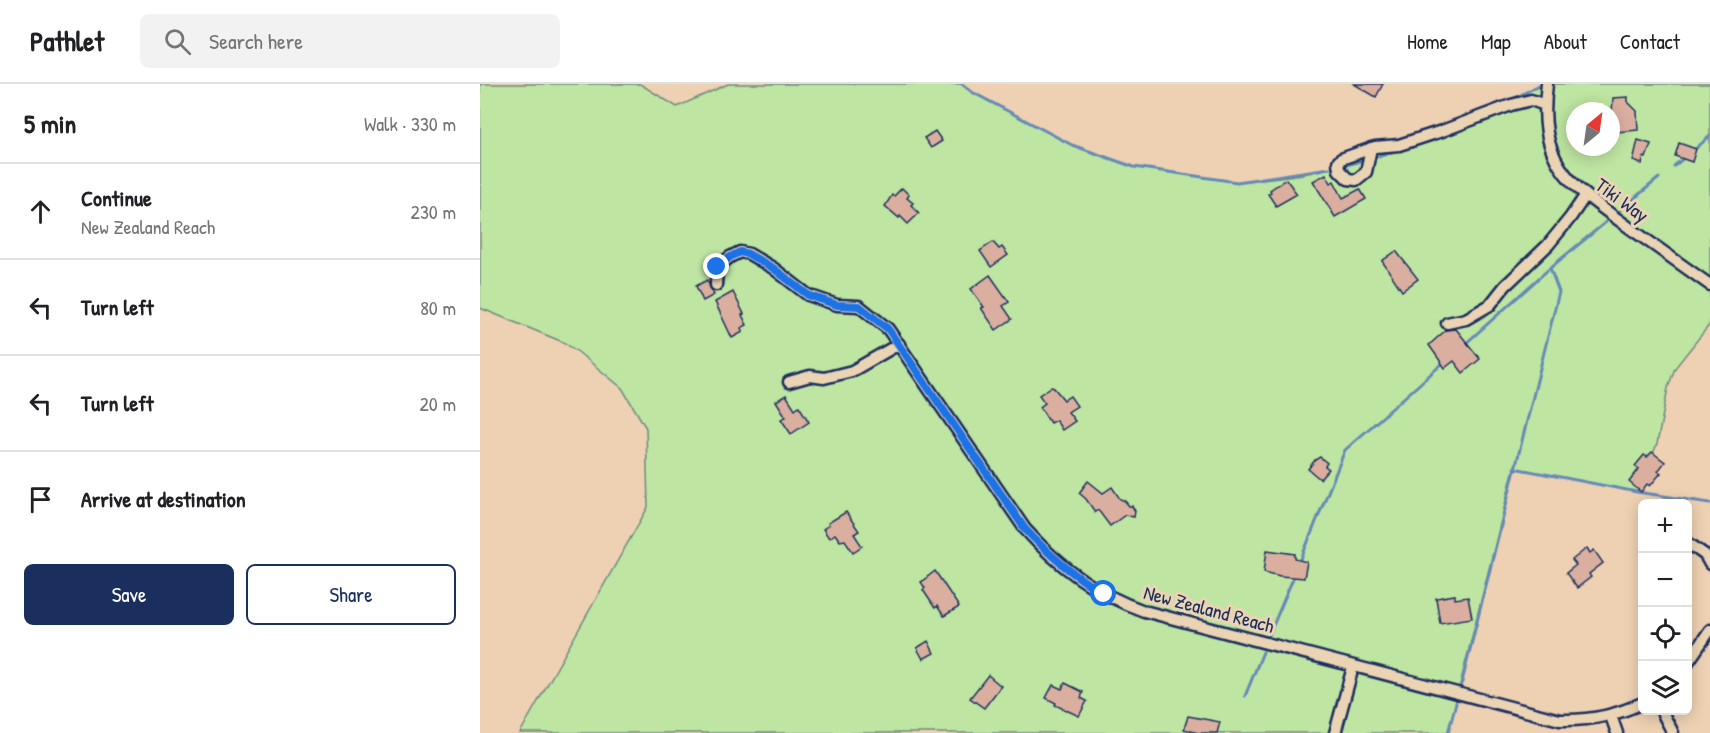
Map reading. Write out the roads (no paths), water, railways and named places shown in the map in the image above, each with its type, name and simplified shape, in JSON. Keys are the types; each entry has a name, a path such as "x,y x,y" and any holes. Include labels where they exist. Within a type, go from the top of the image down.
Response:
{"street":[{"name":"Tiki Way","path":"1547,84 1545,105 1547,135 1556,160 1566,176 1585,196 1710,285"},
{"path":"1371,148 1400,145 1531,100 1545,105"},
{"path":"1447,323 1466,319 1490,305 1505,286 1548,245 1585,196"},
{"name":"New Zealand Reach","path":"716,285 717,267 740,252 773,268 808,295 837,305 859,306 883,324 1025,529 1044,550 1070,572 1104,594 1144,611 1560,720 1589,720 1611,716 1638,705"},
{"path":"789,382 810,375 824,378 852,371 898,344"},
{"path":"1692,546 1705,555 1710,564"},
{"path":"1689,661 1710,630"},
{"path":"1335,733 1353,667"},
{"path":"1663,715 1673,733"},
{"path":"1611,716 1617,733"}],"waterway":[{"path":"962,84 972,92 1072,145 1134,167 1237,182 1329,168"},
{"path":"1510,101 1539,85"},
{"path":"1693,151 1710,136"},
{"path":"1379,156 1411,146"},
{"path":"1674,166 1685,157"},
{"path":"1347,165 1360,161"},
{"path":"1620,210 1659,178"},
{"path":"1464,345 1550,268 1606,222"},
{"path":"1461,686 1559,292 1550,268"},
{"path":"1299,564 1345,450 1443,363"},
{"path":"1514,468 1637,492 1710,503"},
{"path":"1269,635 1294,576"},
{"path":"1245,696 1263,652"},
{"path":"1448,733 1456,703"}]}
